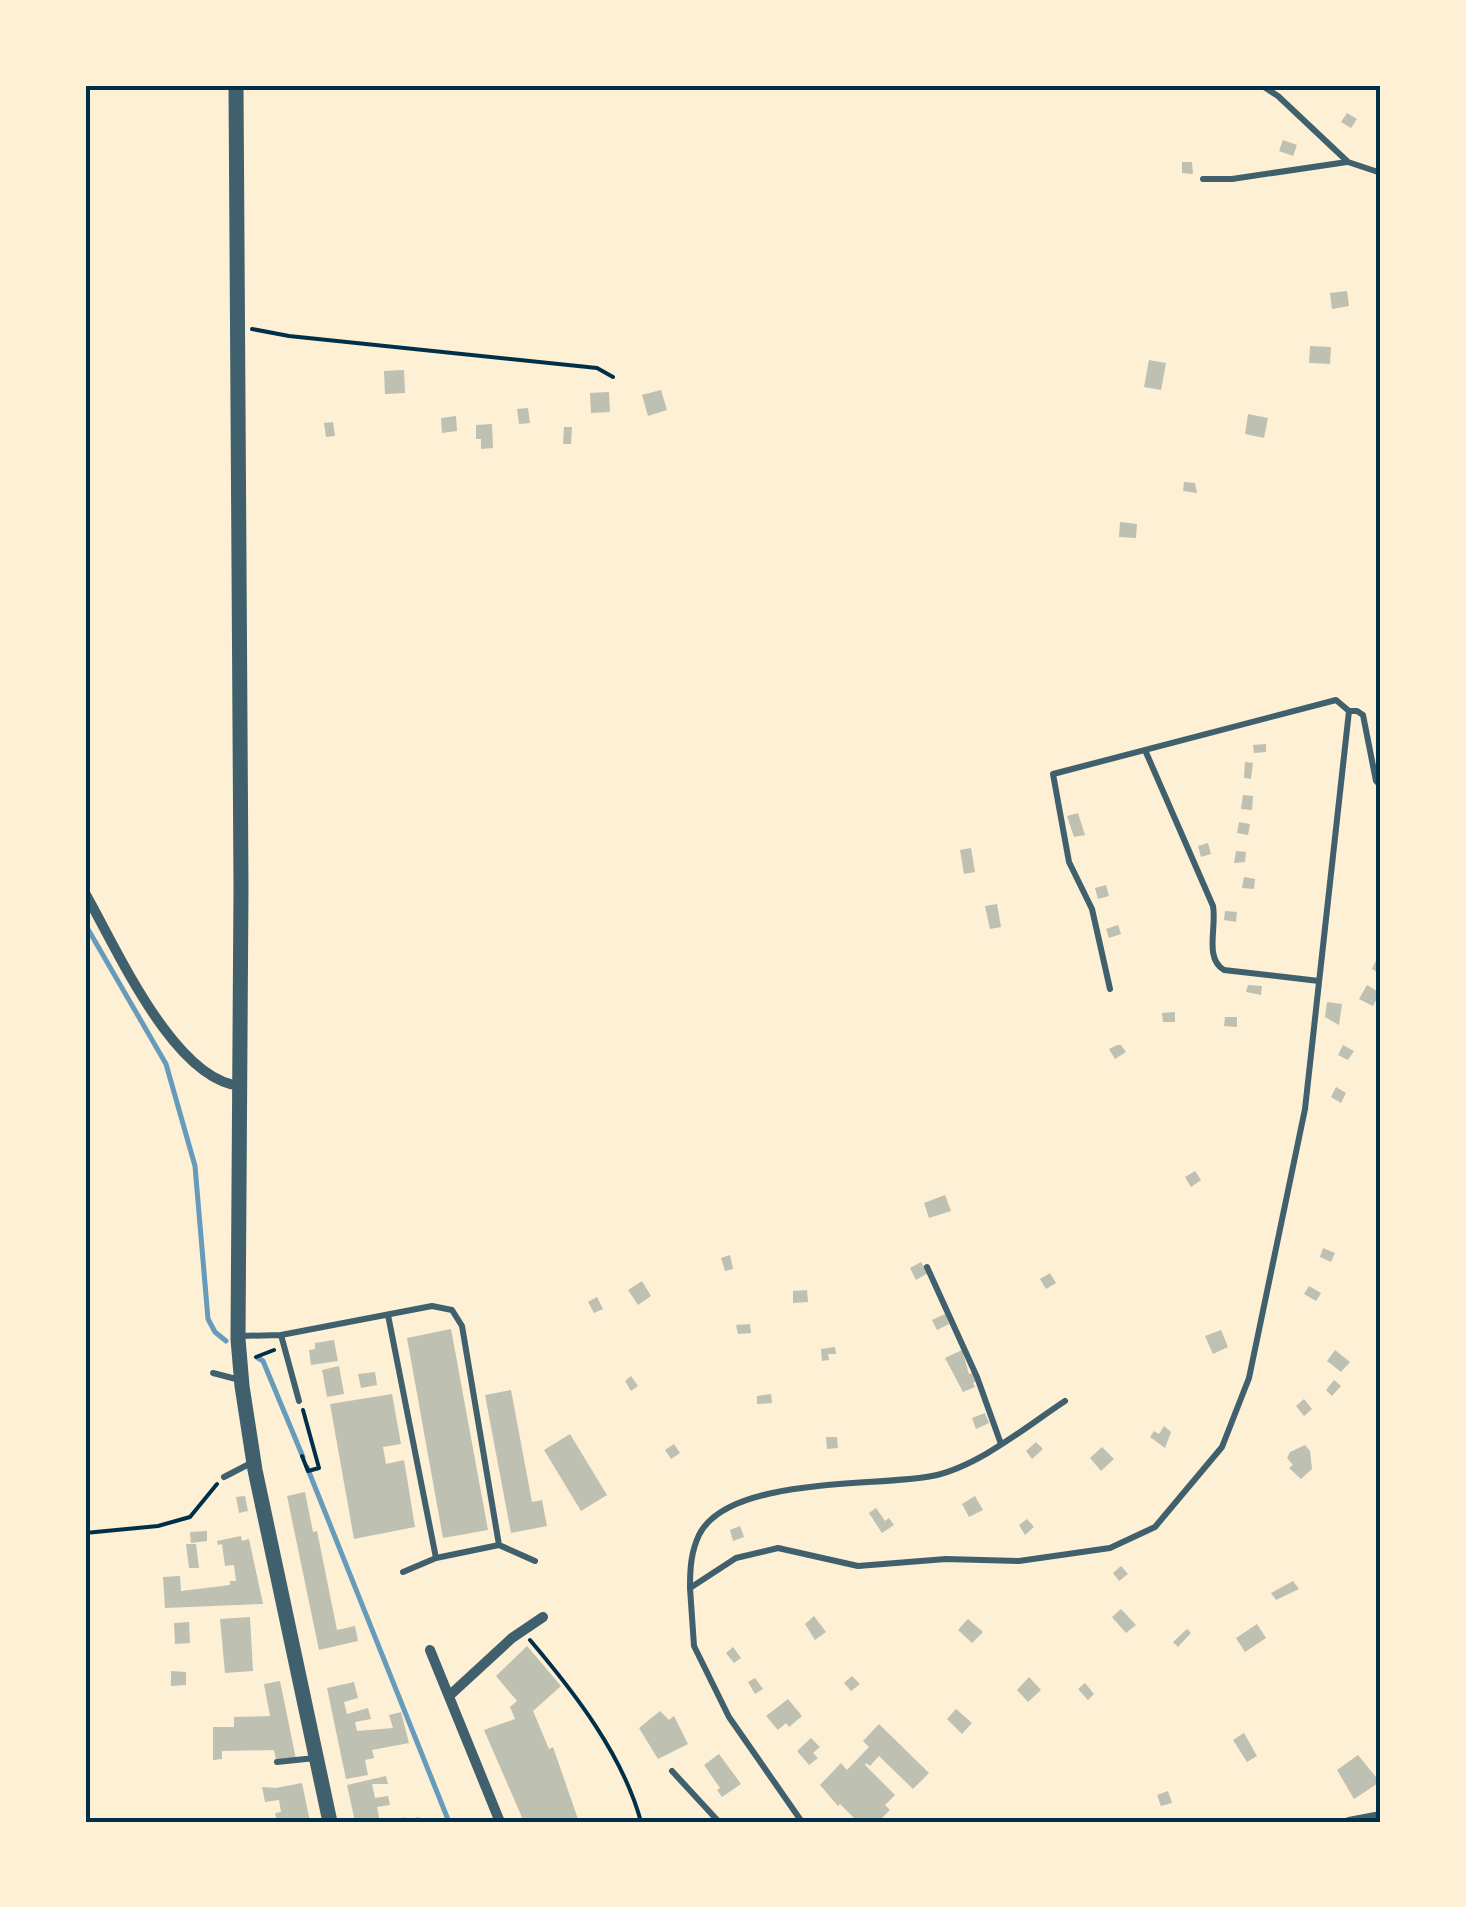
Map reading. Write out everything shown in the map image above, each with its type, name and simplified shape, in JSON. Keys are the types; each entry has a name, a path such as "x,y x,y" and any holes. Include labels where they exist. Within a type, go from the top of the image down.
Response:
{"street":[{"path":"236,85 239,1344 255,1466 330,1822"},
{"path":"85,892 173,1042 210,1077 241,1086"},
{"path":"449,1696 543,1618"},
{"path":"430,1650 500,1822"},
{"path":"1349,1822 1381,1816"}],"lane":[{"path":"1261,85 1278,96 1348,162"},
{"path":"1203,179 1232,179 1348,162 1381,172"},
{"path":"1110,988 1092,910 1069,862 1053,774 1336,700 1349,711 1363,715 1376,781 1381,786"},
{"path":"690,1588 736,1558 778,1548 858,1566 946,1559 1019,1561 1110,1548 1155,1527 1222,1448 1250,1378 1305,1108 1349,711"},
{"path":"1144,750 1214,906 1212,956 1216,965 1224,970 1319,981"},
{"path":"927,1266 978,1377 1001,1444"},
{"path":"239,1344 432,1306 452,1310 462,1326 498,1545"},
{"path":"388,1315 436,1558"},
{"path":"280,1335 299,1401"},
{"path":"213,1372 242,1380"},
{"path":"802,1822 729,1717 694,1646 690,1559 700,1532 716,1514 733,1505 778,1492 872,1479 933,1476 984,1455 1066,1400"},
{"path":"224,1476 255,1466"},
{"path":"403,1572 436,1558 498,1545 535,1561"},
{"path":"277,1762 297,1763 316,1758"},
{"path":"672,1771 719,1822"}],"path":[{"path":"237,326 289,336 597,368 613,377"},
{"path":"299,1401 319,1468 308,1471 302,1456"},
{"path":"85,1533 158,1526 190,1517 224,1476"},
{"path":"523,1631 606,1744 642,1822"}],"building":[{"path":"1347,113 1357,119 1351,128 1341,122"},
{"path":"1283,140 1297,145 1293,156 1279,151"},
{"path":"1182,162 1192,162 1193,174 1182,173"},
{"path":"1347,291 1349,306 1332,309 1330,293"},
{"path":"1310,346 1331,347 1330,364 1309,363"},
{"path":"1149,360 1166,363 1161,390 1144,387"},
{"path":"404,370 405,393 385,394 384,371"},
{"path":"661,390 667,410 648,416 642,395"},
{"path":"609,392 610,412 591,413 590,393"},
{"path":"528,408 530,423 519,424 517,409"},
{"path":"1248,414 1268,418 1264,438 1245,434"},
{"path":"456,416 457,431 442,433 441,418"},
{"path":"333,422 335,436 326,437 324,423"},
{"path":"492,424 493,448 481,449 476,425"},
{"path":"564,427 572,427 571,444 563,444"},
{"path":"1184,482 1195,483 1197,493 1183,491"},
{"path":"1120,522 1137,524 1136,538 1119,537"},
{"path":"1266,744 1266,752 1254,753 1253,745"},
{"path":"1245,762 1253,763 1251,779 1244,778"},
{"path":"1243,795 1253,796 1252,810 1241,809"},
{"path":"1078,813 1085,835 1074,837 1067,816"},
{"path":"1239,822 1250,824 1248,835 1237,833"},
{"path":"1208,843 1211,854 1201,857 1198,846"},
{"path":"971,848 975,872 964,874 960,850"},
{"path":"1236,851 1246,852 1245,862 1234,863"},
{"path":"1244,877 1255,879 1254,889 1242,888"},
{"path":"1106,885 1109,896 1098,899 1095,888"},
{"path":"997,904 1001,927 990,929 985,906"},
{"path":"1225,911 1237,912 1236,922 1224,920"},
{"path":"1118,925 1121,934 1109,938 1106,929"},
{"path":"1381,950 1381,974 1372,969"},
{"path":"1248,985 1262,986 1261,995 1246,992"},
{"path":"1367,985 1380,993 1373,1006 1359,999"},
{"path":"1327,1002 1342,1004 1339,1025 1325,1017"},
{"path":"1175,1012 1175,1022 1163,1022 1162,1013"},
{"path":"1225,1017 1237,1017 1237,1027 1224,1026"},
{"path":"1117,1045 1126,1052 1115,1059 1109,1049"},
{"path":"1343,1045 1354,1051 1348,1060 1338,1055"},
{"path":"1336,1087 1346,1093 1341,1103 1331,1097"},
{"path":"1195,1171 1201,1180 1191,1187 1185,1177"},
{"path":"945,1195 951,1211 929,1218 924,1203"},
{"path":"1323,1248 1335,1253 1331,1262 1320,1257"},
{"path":"730,1255 733,1269 725,1271 721,1258"},
{"path":"921,1262 928,1273 916,1280 910,1268"},
{"path":"1050,1273 1056,1283 1046,1289 1040,1279"},
{"path":"642,1281 651,1296 638,1305 628,1290"},
{"path":"1309,1286 1321,1293 1316,1301 1304,1294"},
{"path":"807,1290 808,1302 793,1303 793,1291"},
{"path":"597,1297 603,1309 594,1313 588,1302"},
{"path":"945,1314 949,1324 937,1330 932,1320"},
{"path":"750,1324 751,1333 738,1334 736,1325"},
{"path":"451,1329 488,1530 443,1538 407,1338"},
{"path":"1221,1330 1228,1347 1213,1354 1205,1336"},
{"path":"334,1340 338,1361 311,1365 309,1350 315,1349 315,1343"},
{"path":"835,1347 836,1354 828,1354 829,1360 822,1361 821,1349"},
{"path":"962,1350 969,1374 973,1373 976,1381 975,1387 963,1392 945,1358"},
{"path":"1335,1350 1350,1362 1341,1372 1327,1361"},
{"path":"339,1366 344,1394 327,1397 322,1370"},
{"path":"375,1372 377,1385 361,1388 358,1374"},
{"path":"631,1376 638,1386 631,1391 625,1381"},
{"path":"1334,1380 1341,1386 1332,1396 1326,1390"},
{"path":"511,1390 532,1502 542,1500 547,1526 511,1533 485,1395"},
{"path":"392,1394 401,1444 383,1447 386,1464 404,1460 415,1527 354,1539 330,1404"},
{"path":"771,1394 772,1403 757,1404 757,1396"},
{"path":"1304,1399 1312,1409 1304,1416 1296,1406"},
{"path":"985,1413 989,1423 976,1429 972,1418"},
{"path":"1164,1426 1171,1432 1165,1448 1150,1437 1154,1431 1159,1434"},
{"path":"570,1434 607,1495 581,1511 544,1450"},
{"path":"826,1437 837,1437 838,1448 827,1449"},
{"path":"1036,1442 1043,1449 1032,1459 1026,1451"},
{"path":"674,1444 680,1453 671,1459 665,1450"},
{"path":"1305,1445 1310,1451 1312,1469 1301,1479 1289,1468 1293,1465 1287,1458 1290,1452"},
{"path":"1102,1447 1114,1459 1101,1471 1090,1458"},
{"path":"305,1492 337,1630 355,1626 358,1641 319,1650 287,1496"},
{"path":"245,1496 248,1511 239,1513 236,1497"},
{"path":"975,1496 983,1510 969,1517 962,1504"},
{"path":"876,1508 885,1521 889,1518 894,1525 882,1533 869,1513"},
{"path":"1027,1519 1034,1527 1025,1535 1019,1525"},
{"path":"740,1526 744,1537 733,1541 730,1530"},
{"path":"207,1531 207,1541 191,1543 190,1532"},
{"path":"241,1536 242,1541 249,1539 263,1604 165,1608 163,1577 180,1576 181,1591 236,1581 234,1565 225,1566 222,1544 217,1541"},
{"path":"186,1544 196,1544 199,1568 189,1568"},
{"path":"1121,1566 1128,1574 1119,1581 1113,1573"},
{"path":"1293,1581 1299,1589 1276,1600 1271,1593"},
{"path":"1121,1609 1136,1625 1126,1633 1112,1617"},
{"path":"814,1616 826,1632 815,1640 805,1624"},
{"path":"250,1617 253,1671 225,1673 220,1619"},
{"path":"968,1619 983,1632 972,1643 958,1630"},
{"path":"189,1622 190,1643 175,1644 174,1623"},
{"path":"1257,1624 1266,1638 1245,1652 1236,1638"},
{"path":"1187,1629 1191,1633 1178,1647 1173,1642"},
{"path":"527,1646 561,1686 533,1711 549,1749 553,1747 579,1822 524,1822 484,1730 515,1719 510,1707 517,1701 496,1676"},
{"path":"733,1647 741,1658 734,1663 726,1653"},
{"path":"171,1671 186,1672 186,1685 171,1686"},
{"path":"852,1676 860,1684 851,1691 844,1683"},
{"path":"1029,1677 1041,1690 1028,1702 1017,1690"},
{"path":"755,1678 763,1689 755,1694 748,1682"},
{"path":"280,1681 296,1759 276,1759 274,1750 222,1751 222,1759 213,1760 213,1727 234,1727 234,1717 270,1716 264,1684"},
{"path":"354,1682 358,1698 344,1702 347,1714 368,1708 371,1719 355,1722 357,1731 393,1728 389,1715 401,1712 409,1743 372,1750 374,1758 365,1760 368,1775 346,1779 327,1688"},
{"path":"1085,1683 1094,1694 1088,1700 1078,1689"},
{"path":"788,1699 802,1716 778,1730 766,1716"},
{"path":"956,1709 972,1723 962,1734 947,1719"},
{"path":"660,1711 669,1720 674,1716 688,1744 658,1759 639,1728"},
{"path":"879,1724 929,1773 913,1789 879,1756 870,1766 866,1763 895,1795 885,1805 890,1810 878,1822 858,1822 820,1785 841,1763 847,1770 869,1747 863,1741"},
{"path":"1244,1733 1257,1756 1247,1762 1233,1740"},
{"path":"811,1738 820,1747 813,1753 818,1758 809,1765 797,1751"},
{"path":"719,1754 741,1784 722,1797 704,1765"},
{"path":"1358,1755 1380,1782 1354,1799 1337,1770"},
{"path":"386,1776 388,1784 372,1784 375,1798 388,1796 390,1805 377,1807 380,1822 355,1822 347,1785"},
{"path":"302,1783 310,1822 277,1822 275,1813 281,1812 279,1800 265,1802 262,1787"},
{"path":"1168,1791 1172,1803 1161,1806 1157,1795"},
{"path":"419,1817 420,1822 388,1822"}],"waterway":[{"path":"85,924 166,1064 195,1166 208,1319 226,1341"},
{"path":"258,1358 263,1361 303,1457"},
{"path":"307,1467 449,1822"}]}
